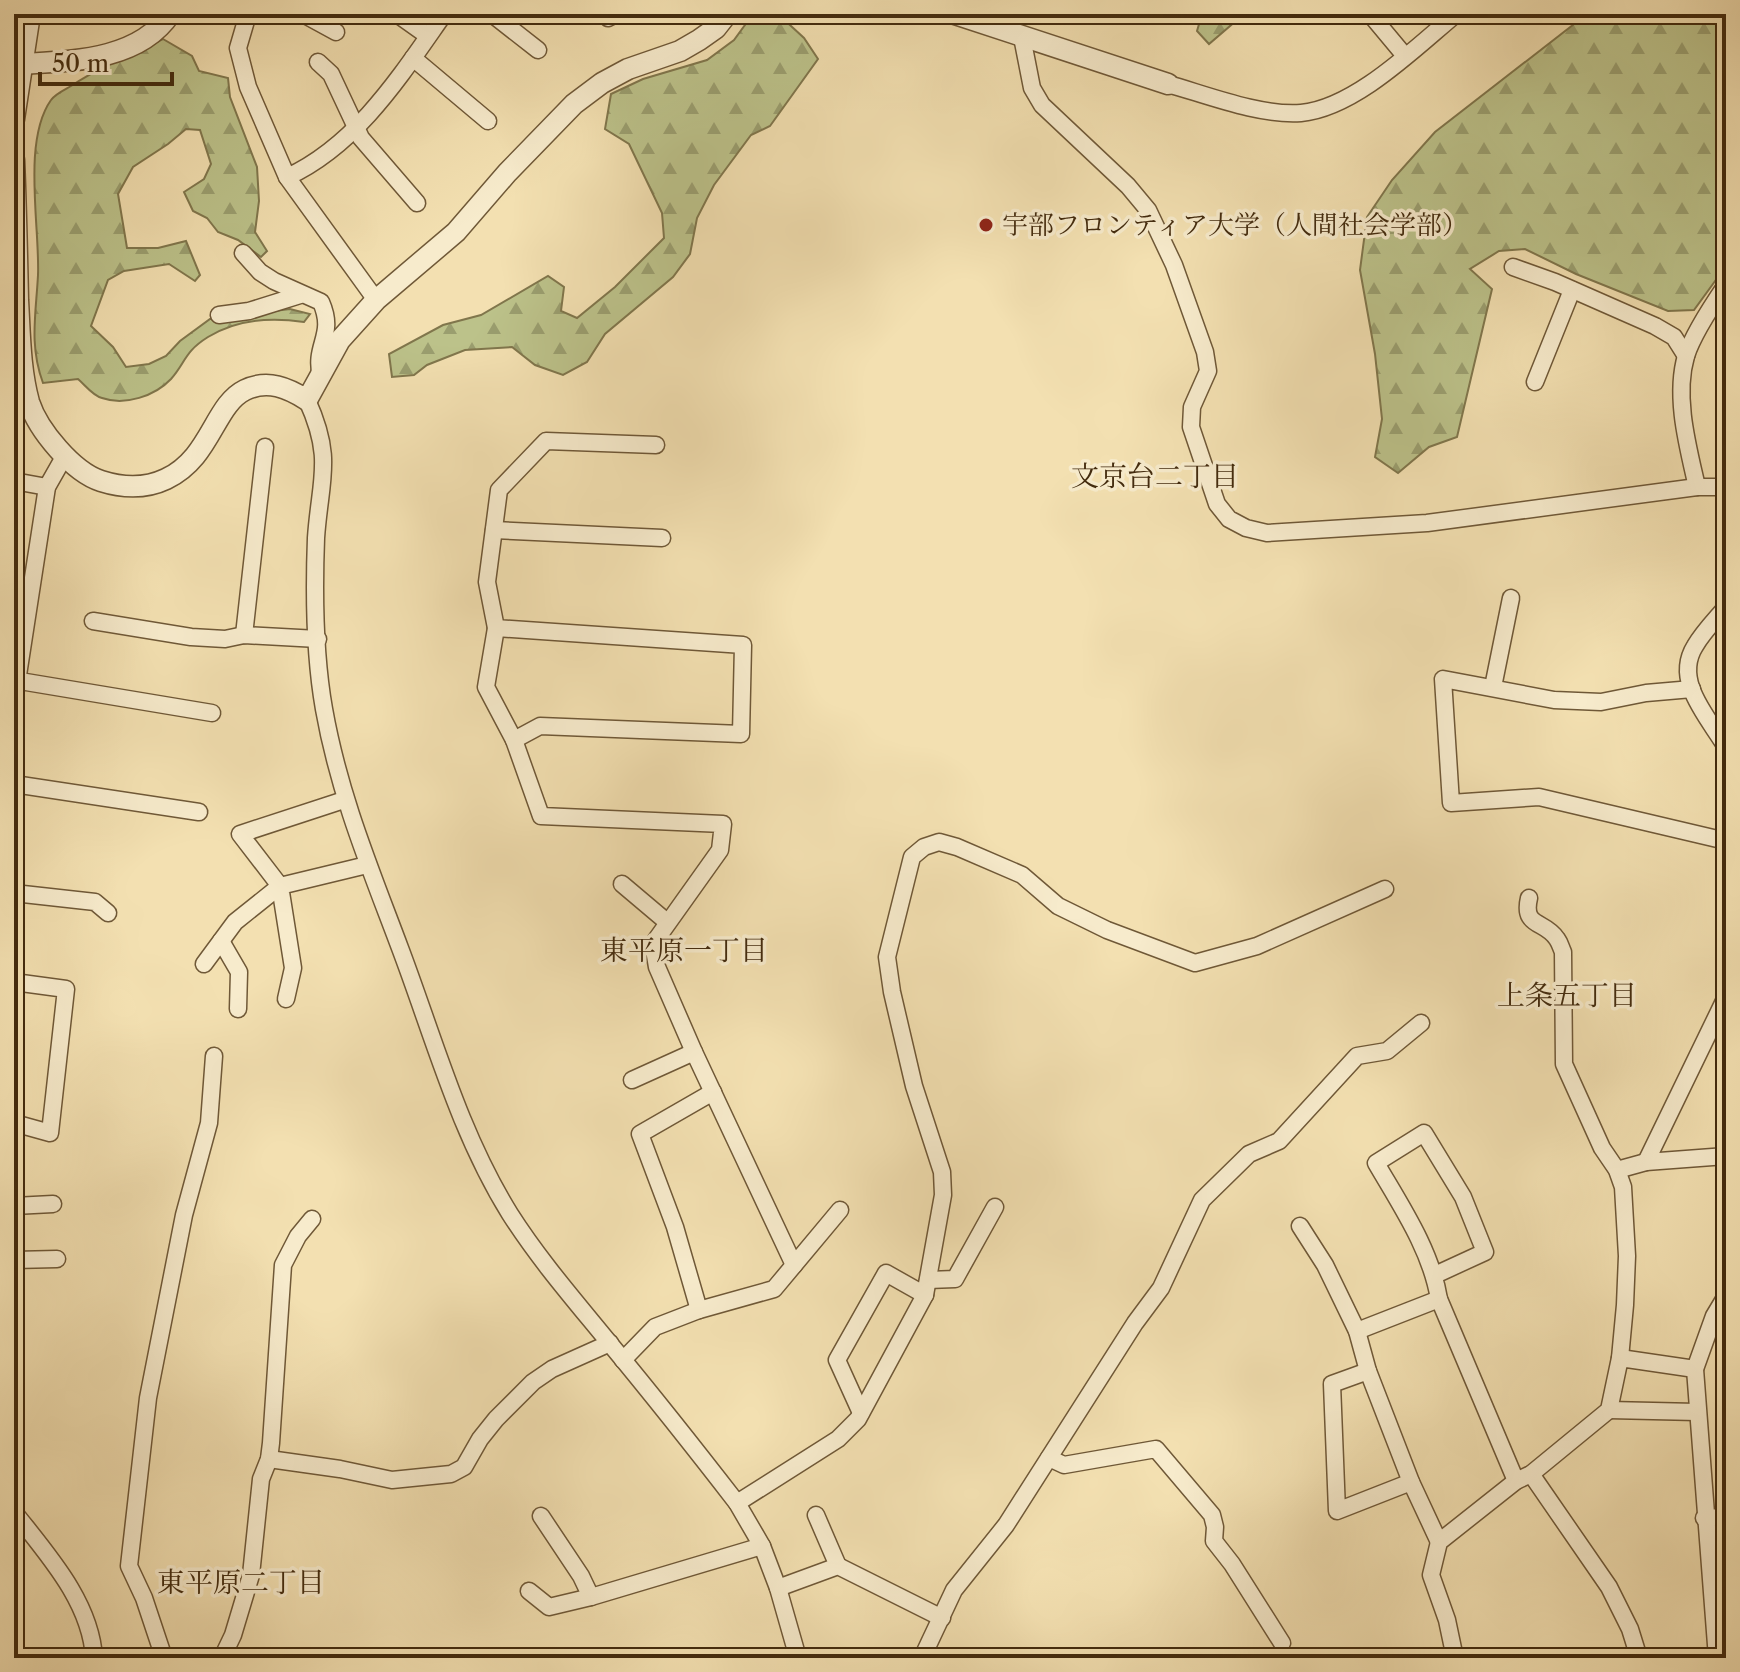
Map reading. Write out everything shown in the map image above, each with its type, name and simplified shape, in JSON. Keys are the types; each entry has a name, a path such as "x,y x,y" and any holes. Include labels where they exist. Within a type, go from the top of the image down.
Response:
{"street":[{"path":"14,119 30,14"},
{"path":"21,64 77,61 118,51 151,32 170,14"},
{"path":"248,14 238,48 248,87 287,177 376,300"},
{"path":"303,14 336,32"},
{"path":"397,14 428,36"},
{"path":"287,177 357,128 378,105 444,14"},
{"path":"492,14 538,50"},
{"path":"607,14 608,18 616,14"},
{"path":"307,400 322,378 340,340 376,300 456,232 507,173 574,104 628,69 680,51 699,40 716,28 727,14"},
{"path":"955,14 1168,84 1262,109 1301,113 1348,97 1456,14"},
{"path":"1370,14 1405,56"},
{"path":"1022,37 1032,88 1042,105 1128,186 1148,210 1174,265 1205,352 1208,371 1192,407 1191,427 1217,504 1229,519 1246,528 1267,533 1427,523 1697,487 1726,487"},
{"path":"413,58 488,121"},
{"path":"318,62 331,74 361,138 417,203"},
{"path":"14,160 17,348 30,406 64,457 95,479 131,487 150,485 175,474 197,457 232,400 244,390 259,385 279,385 307,400 324,447 324,476 316,537 318,639 324,707 344,800 477,1155 510,1214 534,1248 737,1503 762,1546 798,1658"},
{"path":"243,253 260,272 300,295 321,302 328,329 319,351 322,378"},
{"path":"1513,267 1572,290 1674,337 1686,356"},
{"path":"1697,487 1687,444 1682,394 1686,356 1726,285"},
{"path":"1535,382 1572,290"},
{"path":"219,315 249,311 300,295"},
{"path":"656,445 546,441 499,490 487,582 496,628 486,687 514,740 541,816 723,824 720,850 653,944 657,967 694,1052 794,1265"},
{"path":"244,635 265,447"},
{"path":"14,701 47,487 64,457"},
{"path":"14,481 47,487"},
{"path":"494,530 662,538"},
{"path":"14,581 32,584"},
{"path":"1493,687 1511,598"},
{"path":"1726,607 1694,647 1686,680 1726,747"},
{"path":"93,621 191,637 225,639 244,635 318,639"},
{"path":"496,628 743,645 741,734 540,726 514,740"},
{"path":"1692,689 1646,693 1601,702 1554,700 1443,679 1451,803 1539,797 1726,841"},
{"path":"16,681 212,713"},
{"path":"14,784 199,812"},
{"path":"286,999 293,968 280,886 240,834 344,800"},
{"path":"737,1503 838,1439 861,1413 926,1287 943,1195 942,1172 914,1086 887,957 912,857 924,847 939,842 957,847 1022,875 1058,906 1107,930 1195,963 1257,946 1385,889"},
{"path":"204,964 235,922 280,886 367,865"},
{"path":"622,884 667,922"},
{"path":"14,893 95,902 108,913"},
{"path":"1529,898 1526,910 1529,916 1558,939 1563,952 1564,1064 1623,1187 1627,1256 1620,1358 1609,1410"},
{"path":"221,941 239,972 238,1009"},
{"path":"14,982 66,989 50,1133 14,1123"},
{"path":"1646,1162 1726,997"},
{"path":"922,1658 954,1590 1006,1525 1135,1323 1161,1288 1202,1200 1249,1154 1279,1141 1357,1056 1387,1051 1421,1023"},
{"path":"632,1080 694,1052"},
{"path":"164,1658 144,1598 129,1566 148,1398 184,1215 209,1123 214,1056"},
{"path":"699,1310 675,1227 640,1134 713,1092"},
{"path":"1435,1275 1485,1252 1463,1197 1424,1133 1376,1163 1409,1219 1435,1275 1439,1299 1523,1477 1609,1587 1630,1629 1639,1658"},
{"path":"1617,1170 1646,1162 1726,1156"},
{"path":"14,1206 53,1204"},
{"path":"861,1413 837,1360 886,1273 926,1287 955,1279 995,1207"},
{"path":"623,1360 655,1327 699,1310 774,1289 840,1210"},
{"path":"222,1658 233,1635 251,1575 261,1479 269,1459 283,1265 298,1236 312,1219"},
{"path":"1300,1226 1325,1265 1357,1331 1368,1371 1411,1482 1439,1542"},
{"path":"14,1260 57,1259"},
{"path":"1717,1658 1695,1369 1714,1316 1726,1296"},
{"path":"1357,1331 1439,1299"},
{"path":"269,1459 392,1480 451,1474 464,1467 496,1419 533,1382 552,1369 610,1343"},
{"path":"1620,1358 1695,1369"},
{"path":"1368,1371 1332,1384 1337,1511 1411,1482"},
{"path":"1455,1658 1447,1620 1431,1575 1439,1542 1609,1410 1697,1412"},
{"path":"1049,1458 1064,1465 1156,1449 1212,1515 1214,1541 1282,1643"},
{"path":"14,1512 60,1572 93,1637 94,1658"},
{"path":"816,1515 838,1566 942,1618"},
{"path":"541,1516 581,1576 591,1597"},
{"path":"1704,1518 1726,1517"},
{"path":"529,1591 549,1607 762,1546"},
{"path":"778,1588 838,1566"}],"green space":[{"path":"753,14 778,14 804,38 818,59 770,126 751,135 714,185 697,218 690,254 673,277 605,334 587,362 563,375 535,365 512,347 465,350 427,365 414,375 392,377 389,354 443,325 481,315 548,276 564,287 561,311 577,318 615,287 664,238 662,213 629,144 605,129 611,94 643,79 707,60 734,40"},
{"path":"1202,14 1244,14 1209,44 1197,31"},
{"path":"1587,14 1726,14 1726,266 1694,310 1668,311 1576,274 1525,249 1499,251 1470,269 1492,289 1457,437 1429,447 1398,473 1375,457 1382,419 1375,354 1360,270 1367,217 1392,180 1435,132"},
{"path":"163,39 192,56 199,71 228,78 230,97 257,167 259,201 255,232 267,251 261,257 238,240 218,232 207,218 193,211 184,192 204,179 211,164 200,130 186,129 133,167 118,194 127,248 158,248 186,241 200,275 195,281 169,264 124,271 108,280 91,326 113,347 126,367 149,364 166,356 180,341 210,319 290,309 310,314 304,322 254,321 219,331 194,348 171,379 157,390 130,400 111,400 95,395 78,379 43,383 39,369 34,329 38,275 34,185 37,138 42,117 55,96 104,67"}],"place":[{"name":"宇部フロンティア大学（人間社会学部）","path":"986,225"}],"district":[{"name":"文京台二丁目","path":"1155,476"},
{"name":"東平原一丁目","path":"684,950"},
{"name":"上条五丁目","path":"1567,995"},
{"name":"東平原二丁目","path":"241,1582"}]}
